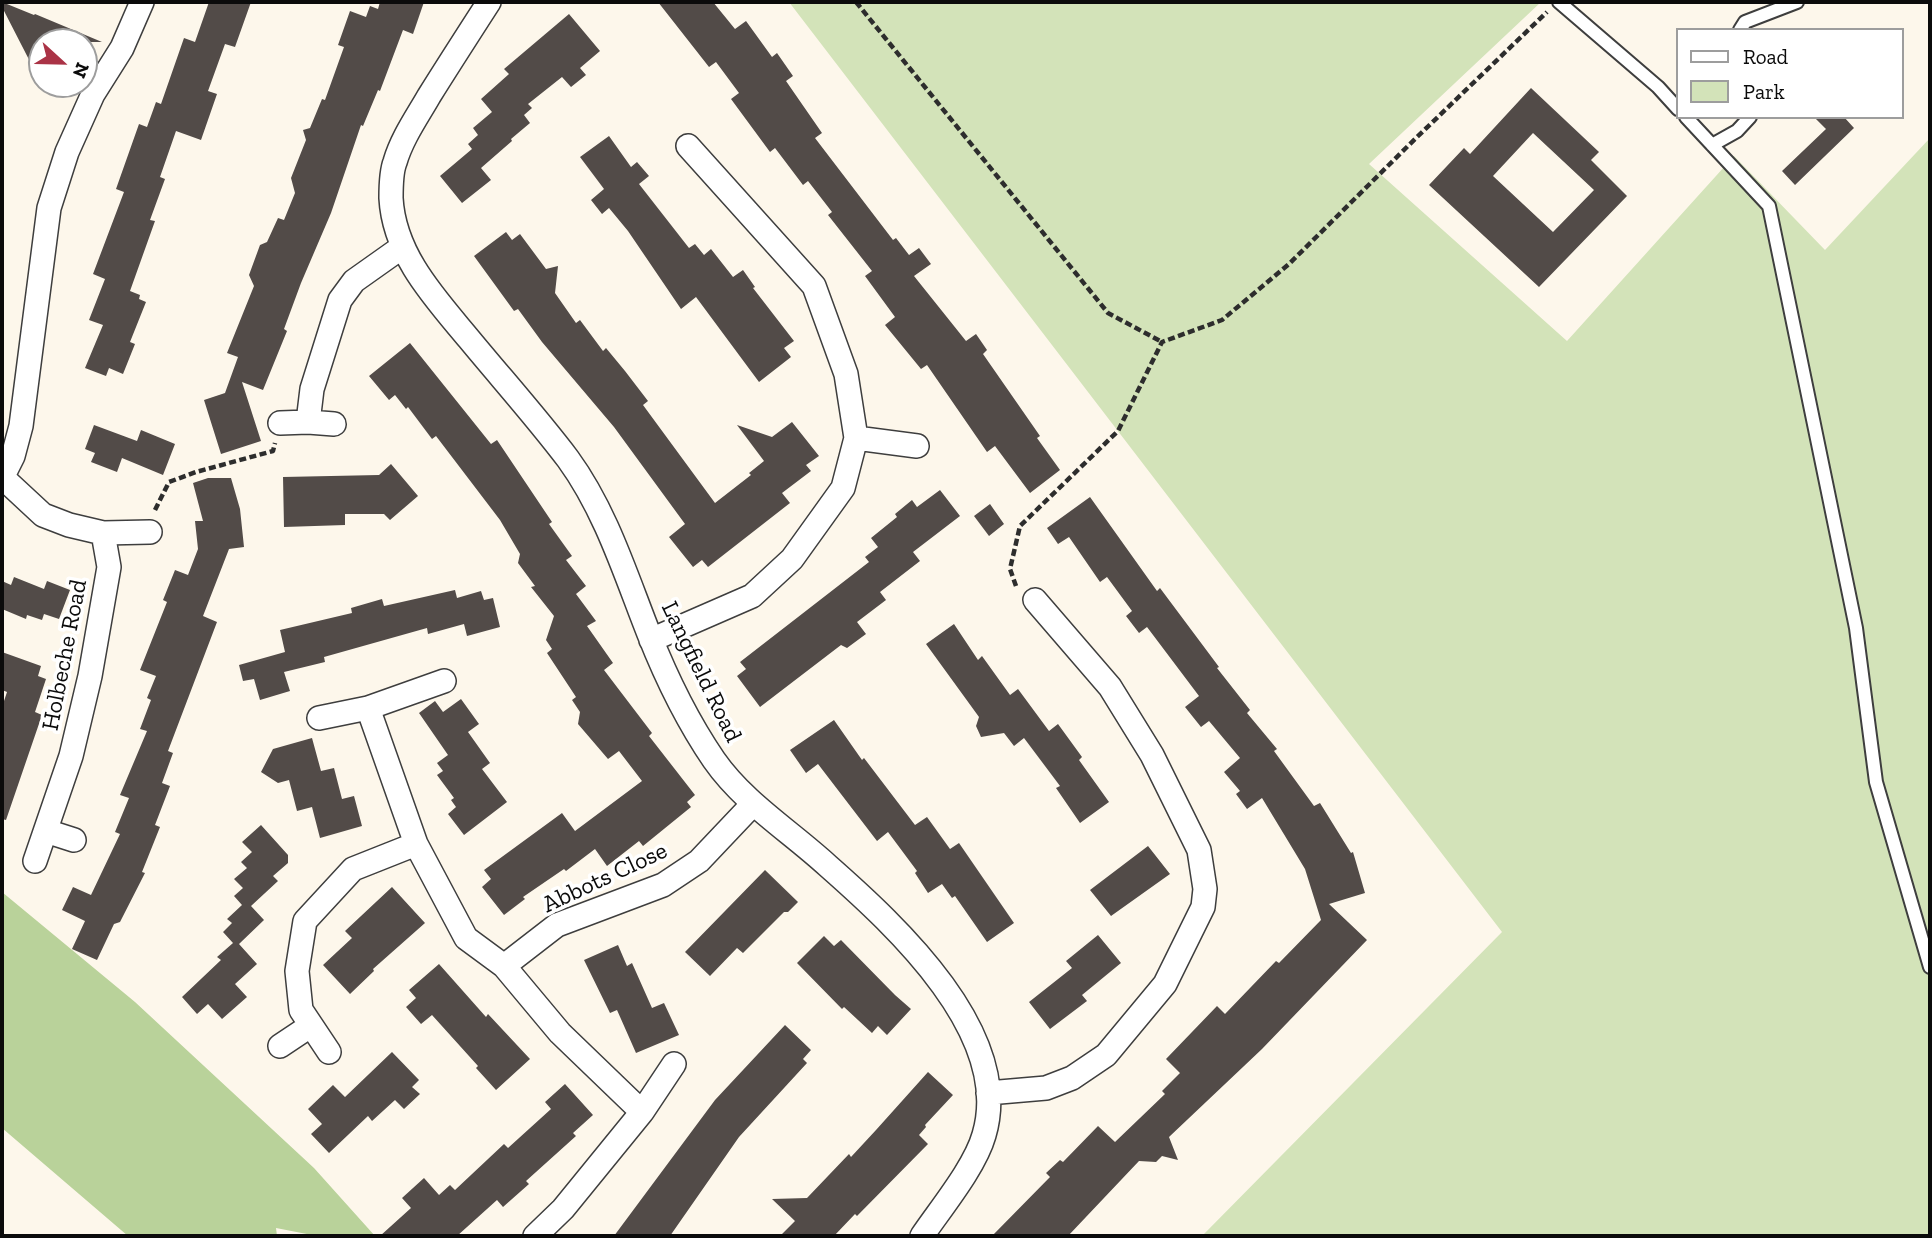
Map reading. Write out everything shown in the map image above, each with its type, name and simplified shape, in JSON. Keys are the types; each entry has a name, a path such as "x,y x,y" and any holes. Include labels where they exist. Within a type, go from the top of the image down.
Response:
{"street":[{"path":"142,2 122,48 93,94 67,152 49,208 21,426 13,456 2,477 43,515 103,533 150,532"},
{"name":"Langfield Road","path":"489,2 408,131 393,165 391,200 402,247 426,286 570,461 597,508 651,640 685,711 716,762 753,804 827,865 890,924 935,975 975,1037 983,1057 989,1093 984,1137 966,1171 922,1236"},
{"path":"651,640 752,596 792,559 844,488 856,438 846,374 814,286 688,146"},
{"path":"308,422 312,389 340,300 354,281 402,247"},
{"path":"280,424 334,424"},
{"path":"856,438 917,446"},
{"name":"Holbeche Road","path":"36,860 71,756 90,676 109,567 103,533"},
{"path":"989,1093 1046,1088 1072,1078 1106,1055 1165,984 1203,907 1205,889 1199,850 1152,755 1110,687 1035,600"},
{"path":"319,718 368,708 444,681"},
{"path":"368,708 416,844 466,938 504,966 560,1033 642,1112"},
{"name":"Abbots Close","path":"504,966 557,925 663,885 699,861 753,804"},
{"path":"46,831 74,840"},
{"path":"329,1052 300,1010 297,971 305,921 353,869 416,844"},
{"path":"280,1046 310,1026"},
{"path":"535,1236 563,1209 642,1112 674,1064"}],"lane":[{"path":"1559,2 1658,87 1676,107"},
{"path":"1741,28 1745,22 1797,2"},
{"path":"1688,119 1769,206 1856,628 1876,782 1930,967"},
{"path":"1712,145 1737,131 1748,119"}],"path":[{"path":"856,2 1108,313 1162,342"},
{"path":"1035,600 1024,607 1010,569 1020,526 1118,431 1162,342 1222,320 1289,264 1549,11"},
{"path":"150,532 155,509 169,482 207,468 273,451 280,424"}],"green space":[{"path":"789,2 1541,2 1369,164 1567,341 1734,156 1825,250 1930,138 1930,1236 1202,1236 1502,932"},
{"path":"2,892 135,1002 314,1168 375,1236 317,1236 276,1228 277,1236 128,1236 2,1128"}],"building":[{"path":"2,2 68,28 28,28 28,58 2,7"},
{"path":"209,2 251,2 235,47 225,44 208,91 217,94 201,140 176,131 160,177 165,179 150,220 155,221 130,291 140,295 139,299 146,302 130,342 135,344 123,374 109,368 106,376 85,368 103,325 89,320 105,279 93,274 124,192 116,189 139,124 147,127 156,102 161,104 184,38 195,42"},
{"path":"380,2 424,2 413,34 403,30 380,91 378,90 363,126 361,125 331,213 301,283 284,329 287,331 263,390 242,382 261,441 221,454 204,400 225,393 238,357 227,353 254,286 249,275 260,245 267,242 278,218 284,220 295,193 291,178 306,140 303,130 310,128 322,99 325,100 344,47 338,45 350,11 366,17 370,6 378,9"},
{"path":"658,2 713,2 735,29 746,21 772,57 777,53 793,76 786,81 822,133 815,138 893,240 896,238 909,255 919,248 931,264 914,276 966,341 976,334 987,350 983,354 1040,436 1037,438 1060,470 1030,493 995,446 987,452 927,365 921,369 885,325 895,317 865,276 872,271 828,215 832,212 808,181 803,185 775,148 770,152 731,99 739,93 716,62 709,67"},
{"path":"569,14 600,51 580,68 586,75 571,87 562,77 528,104 532,108 524,115 530,123 481,168 491,180 462,203 440,176 472,149 468,144 478,135 473,128 492,112 481,99 509,74 504,69"},
{"path":"1531,88 1599,152 1591,160 1627,196 1539,287 1429,185 1464,148 1470,154","holes":["1533,133 1594,190 1553,232 1493,176"]},
{"path":"1816,119 1846,119 1854,128 1795,185 1782,171 1826,129"},
{"path":"609,136 631,167 637,162 649,176 639,184 689,248 695,244 704,255 711,249 733,277 743,270 755,287 753,288 794,341 784,348 791,357 759,382 696,297 681,309 628,231 609,208 602,214 591,200 604,189 580,157"},
{"path":"506,232 512,240 520,234 546,269 558,266 555,293 576,323 580,320 603,351 606,348 648,401 643,405 715,503 751,475 749,473 764,461 737,425 772,437 792,422 819,456 806,465 811,471 782,493 790,503 708,567 702,560 693,567 669,537 685,524 614,427 542,342 518,309 514,311 474,256"},
{"path":"410,343 491,444 497,440 552,522 549,524 572,556 566,560 586,586 576,594 596,621 587,626 613,663 604,670 652,733 649,736 695,795 687,802 691,807 643,846 639,841 607,866 595,849 566,871 564,869 523,897 525,899 504,915 482,887 491,879 484,870 562,813 575,831 642,781 619,751 608,759 578,724 580,712 572,700 576,697 547,653 552,649 546,640 554,616 531,587 535,586 518,563 520,554 500,520 436,436 432,439 408,407 406,409 395,395 389,400 369,376"},
{"path":"94,425 137,441 141,430 175,444 163,475 122,458 117,472 91,462 95,453 85,449"},
{"path":"391,464 418,496 390,520 384,514 345,514 345,525 284,527 283,477 379,475"},
{"path":"208,478 231,478 240,509 244,547 229,549 203,616 217,622 168,751 173,753 162,783 170,786 155,825 160,827 142,872 145,873 120,922 114,924 97,960 72,949 85,921 62,910 73,887 91,895 120,834 115,832 129,798 120,795 147,731 140,729 151,700 147,698 156,676 140,670 167,602 163,600 175,570 188,575 198,549 195,521 203,521 193,483"},
{"path":"940,490 960,516 913,552 920,561 880,592 886,600 857,622 866,634 847,648 841,645 760,707 737,676 746,669 740,662 869,562 865,557 878,547 871,538 897,517 895,514 912,500 917,507"},
{"path":"1090,497 1157,591 1160,588 1219,667 1217,668 1250,710 1247,713 1277,749 1274,751 1314,806 1320,803 1351,853 1353,852 1365,893 1329,904 1367,940 1262,1049 1169,1137 1178,1160 1162,1156 1156,1162 1139,1161 1068,1236 992,1236 1050,1177 1046,1173 1060,1160 1063,1162 1098,1126 1115,1142 1165,1094 1162,1091 1180,1073 1166,1059 1217,1006 1225,1014 1276,961 1279,963 1321,920 1305,869 1262,798 1247,809 1236,794 1240,791 1224,772 1240,758 1209,721 1201,727 1185,707 1199,696 1147,627 1139,633 1126,616 1132,611 1107,577 1100,582 1069,537 1058,544 1047,528"},
{"path":"990,504 1004,524 989,536 974,516"},
{"path":"14,577 44,589 47,581 70,590 59,619 44,614 42,620 27,615 26,619 2,609 2,581 11,585"},
{"path":"455,590 457,598 481,591 484,600 493,598 500,627 467,636 464,624 428,634 427,628 324,657 325,662 284,672 290,691 260,700 254,679 243,681 239,665 285,652 280,630 352,613 351,608 382,599 384,606"},
{"path":"954,624 978,660 982,656 1010,695 1018,689 1049,731 1058,724 1082,757 1079,760 1109,802 1080,823 1056,788 1060,786 1024,738 1014,746 1004,733 981,737 976,726 979,717 926,644"},
{"path":"2,652 41,666 38,676 46,679 35,712 42,715 6,820 2,819 2,707 7,692 2,690"},
{"path":"461,699 479,724 468,732 490,763 482,769 507,802 464,835 448,814 456,807 451,800 454,798 437,775 443,771 437,763 448,755 419,713 435,701 443,712"},
{"path":"834,720 862,760 864,758 915,825 927,817 950,849 959,843 1014,923 987,942 955,896 952,898 942,884 928,893 915,873 917,871 888,832 877,841 818,764 806,773 790,750"},
{"path":"312,738 321,771 334,768 342,799 354,796 362,826 320,838 312,807 297,811 289,780 278,783 261,772 273,749"},
{"path":"261,825 288,855 288,863 273,876 278,881 251,906 264,920 239,944 257,964 235,984 247,997 222,1019 208,1004 197,1014 182,997 221,960 217,957 233,943 223,932 232,923 227,919 242,905 234,896 243,888 234,879 247,868 241,862 252,852 242,842"},
{"path":"1148,846 1170,874 1111,916 1090,890"},
{"path":"765,870 798,902 788,912 784,912 743,953 737,948 710,976 685,952"},
{"path":"392,887 425,923 373,969 350,994 323,965 352,938 345,931"},
{"path":"1098,935 1121,963 1082,995 1087,1001 1050,1029 1029,1002 1072,968 1066,961"},
{"path":"824,936 834,946 841,940 911,1009 887,1035 878,1026 872,1033 844,1007 842,1009 797,963"},
{"path":"618,945 627,966 632,963 652,1008 664,1003 679,1035 636,1053 617,1010 610,1013 584,960"},
{"path":"439,964 486,1017 488,1014 530,1059 496,1090 432,1015 421,1024 406,1007 416,998 409,990"},
{"path":"785,1025 811,1050 803,1059 807,1063 739,1137 670,1236 614,1236 715,1100"},
{"path":"392,1052 419,1080 412,1087 420,1094 404,1109 395,1100 372,1121 368,1116 329,1153 311,1134 322,1124 308,1109 333,1085 345,1097"},
{"path":"928,1072 953,1095 919,1135 928,1144 834,1236 780,1236 795,1221 772,1199 807,1198 849,1154 851,1157"},
{"path":"565,1084 593,1115 573,1133 576,1136 526,1181 529,1184 503,1207 497,1200 457,1236 380,1236 411,1208 402,1198 424,1178 439,1195 450,1185 455,1190 504,1144 508,1148 551,1109 545,1102"}]}
